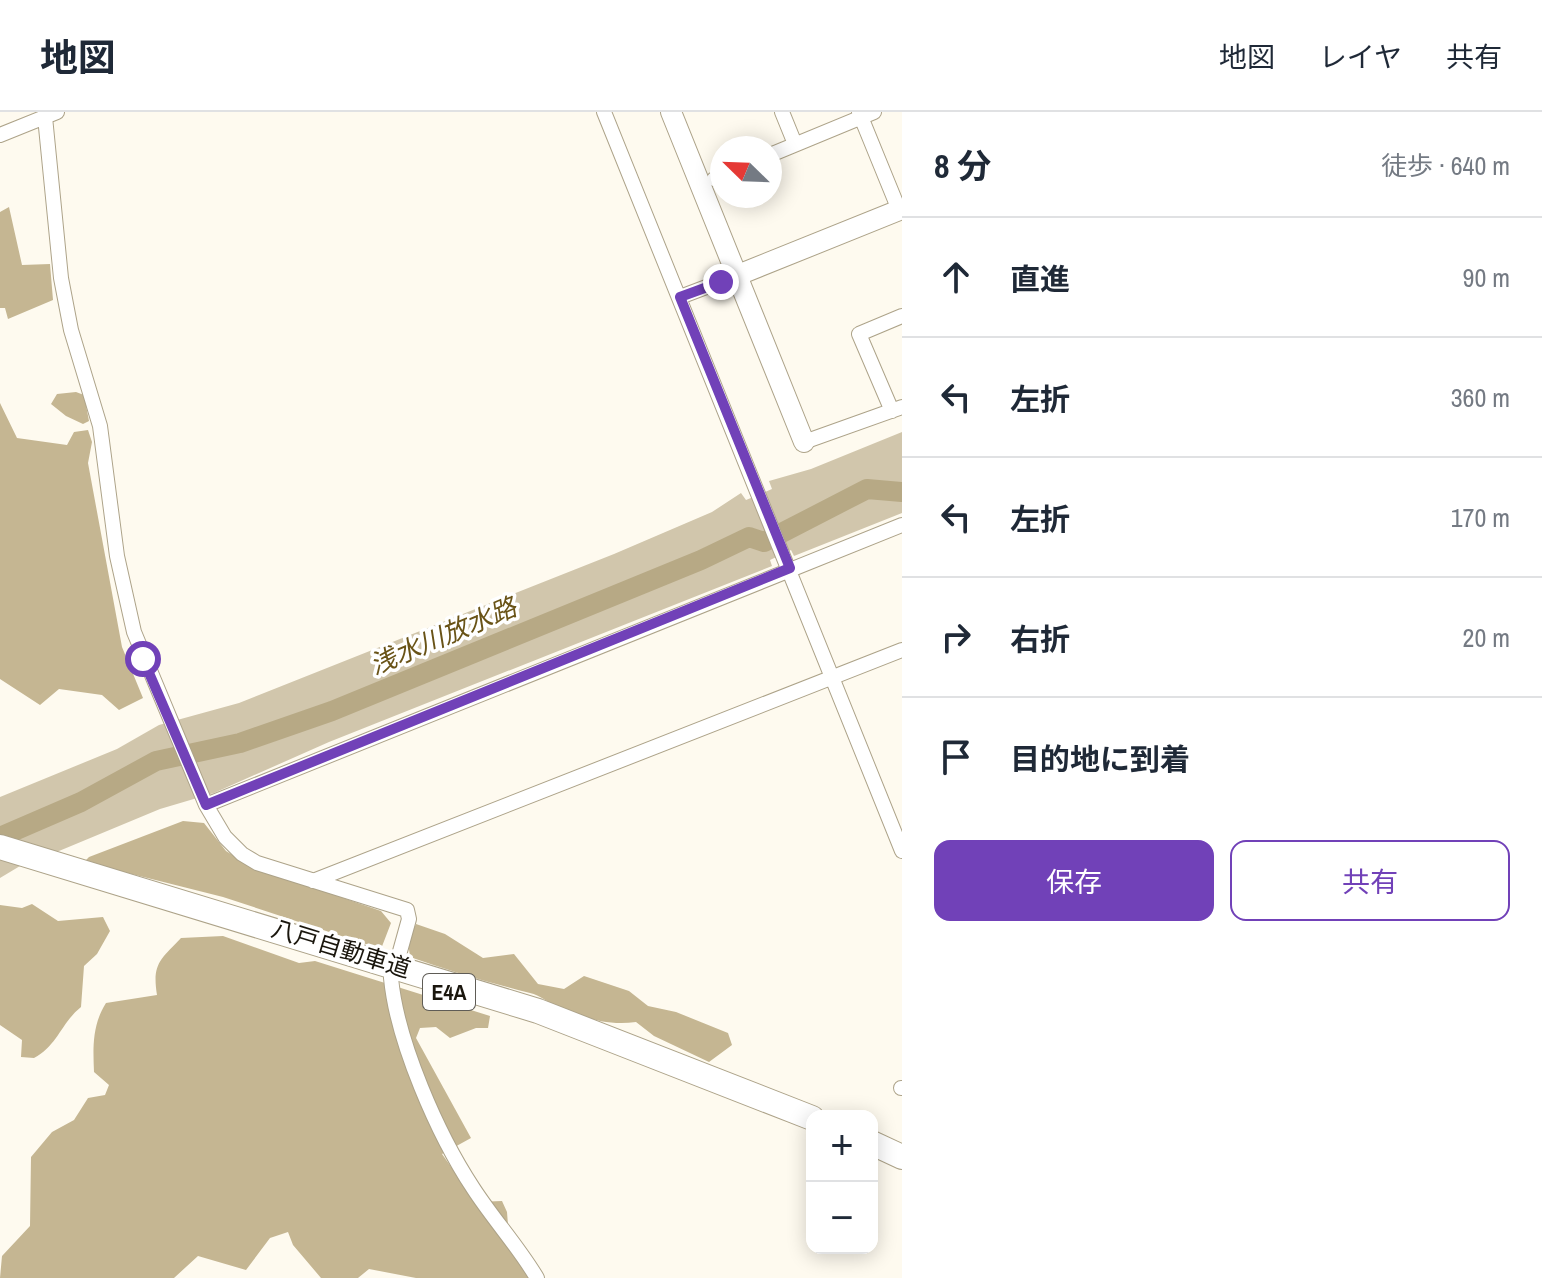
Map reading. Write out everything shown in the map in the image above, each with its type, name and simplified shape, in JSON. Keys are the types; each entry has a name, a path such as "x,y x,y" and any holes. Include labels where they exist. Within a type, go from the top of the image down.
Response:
{"highway":[{"name":"八戸自動車道","path":"0,847 78,876 537,1020 806,1125"},
{"name":"八戸自動車道","path":"0,857 78,876 538,1011 806,1116"},
{"path":"878,1146 902,1157"},
{"path":"878,1155 902,1166"}],"street":[{"path":"604,112 902,851"},
{"path":"671,112 804,442 897,409 859,334 902,316"},
{"path":"782,112 795,144"},
{"path":"0,135 51,114 61,278 71,330 100,426 100,448 117,556 134,632 206,805 225,837 242,854 313,881 407,910 409,919 399,955"},
{"path":"680,297 901,209 864,114 782,150"},
{"path":"206,805 902,525"},
{"path":"313,881 902,650"},
{"path":"391,978 416,1072 437,1130 473,1189 516,1244 537,1278"}],"shaded area":[{"path":"9,207 22,265 50,264 53,300 8,319 5,308 0,308 0,212"},
{"path":"76,392 84,395 89,421 83,424 51,404 57,394"},
{"path":"0,403 17,438 67,445 74,432 88,430 92,442 88,463 122,647 143,698 119,710 102,695 59,689 40,705 0,679"},
{"path":"902,432 902,513 794,556 791,550 770,560 772,566 329,742 214,793 160,809 59,851 45,851 0,878 0,797 117,749 159,725 239,703 614,554 712,512 741,493 746,500 772,489 769,481 811,469"},
{"path":"183,821 204,823 226,851 250,866 381,911 391,923 381,949 223,897 84,862 89,857"},
{"path":"32,904 58,921 103,917 110,931 97,954 84,966 81,1007 49,1047 34,1058 21,1057 22,1040 0,1025 0,905 22,908"},
{"path":"416,924 445,934 483,958 514,954 538,984 564,989 584,976 629,991 648,1006 676,1012 728,1033 732,1045 709,1062 654,1036 636,1022 616,1023 587,1018 534,994 410,957 408,941"},
{"path":"223,936 299,963 315,961 490,1016 488,1028 476,1028 450,1038 436,1027 420,1028 416,1038 471,1138 442,1154 476,1202 502,1201 507,1212 510,1251 529,1278 416,1278 369,1269 358,1278 321,1278 293,1245 288,1232 270,1238 246,1270 198,1256 174,1278 0,1278 2,1256 30,1226 31,1157 52,1132 74,1120 88,1098 105,1095 109,1085 94,1072 96,1028 106,1003 157,995 159,963 181,938"}],"waterway":[{"name":"浅水川放水路","path":"0,837 81,802 156,761 240,743 332,711 701,560 749,537 764,542 867,489 902,492"}],"route":[{"path":"143,659 169,713 206,805 790,568 680,297 721,282"}]}
